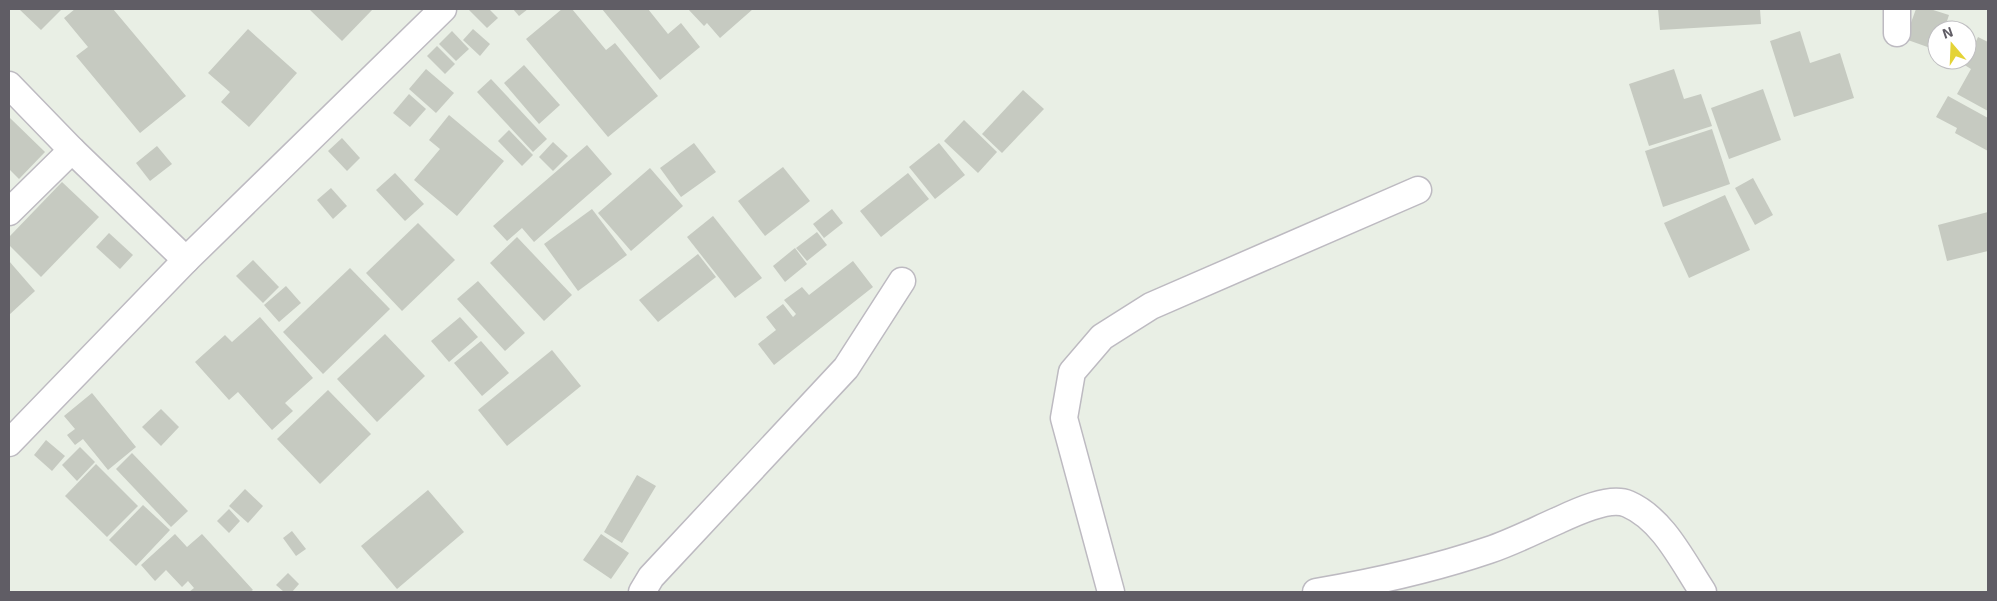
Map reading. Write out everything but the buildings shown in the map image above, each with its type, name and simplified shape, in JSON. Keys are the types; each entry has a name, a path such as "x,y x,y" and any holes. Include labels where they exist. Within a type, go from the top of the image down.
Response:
{"street":[{"path":"9,443 186,260 443,9"},
{"path":"9,85 72,150 186,260"},
{"path":"9,212 72,150"},
{"path":"1112,592 1064,418 1072,372 1102,337 1151,306 1418,190"},
{"path":"642,592 651,577 846,368 902,281"},
{"path":"1316,592 1368,583 1491,550 1570,515 1608,502 1627,503 1653,521 1675,549 1703,592"}]}
